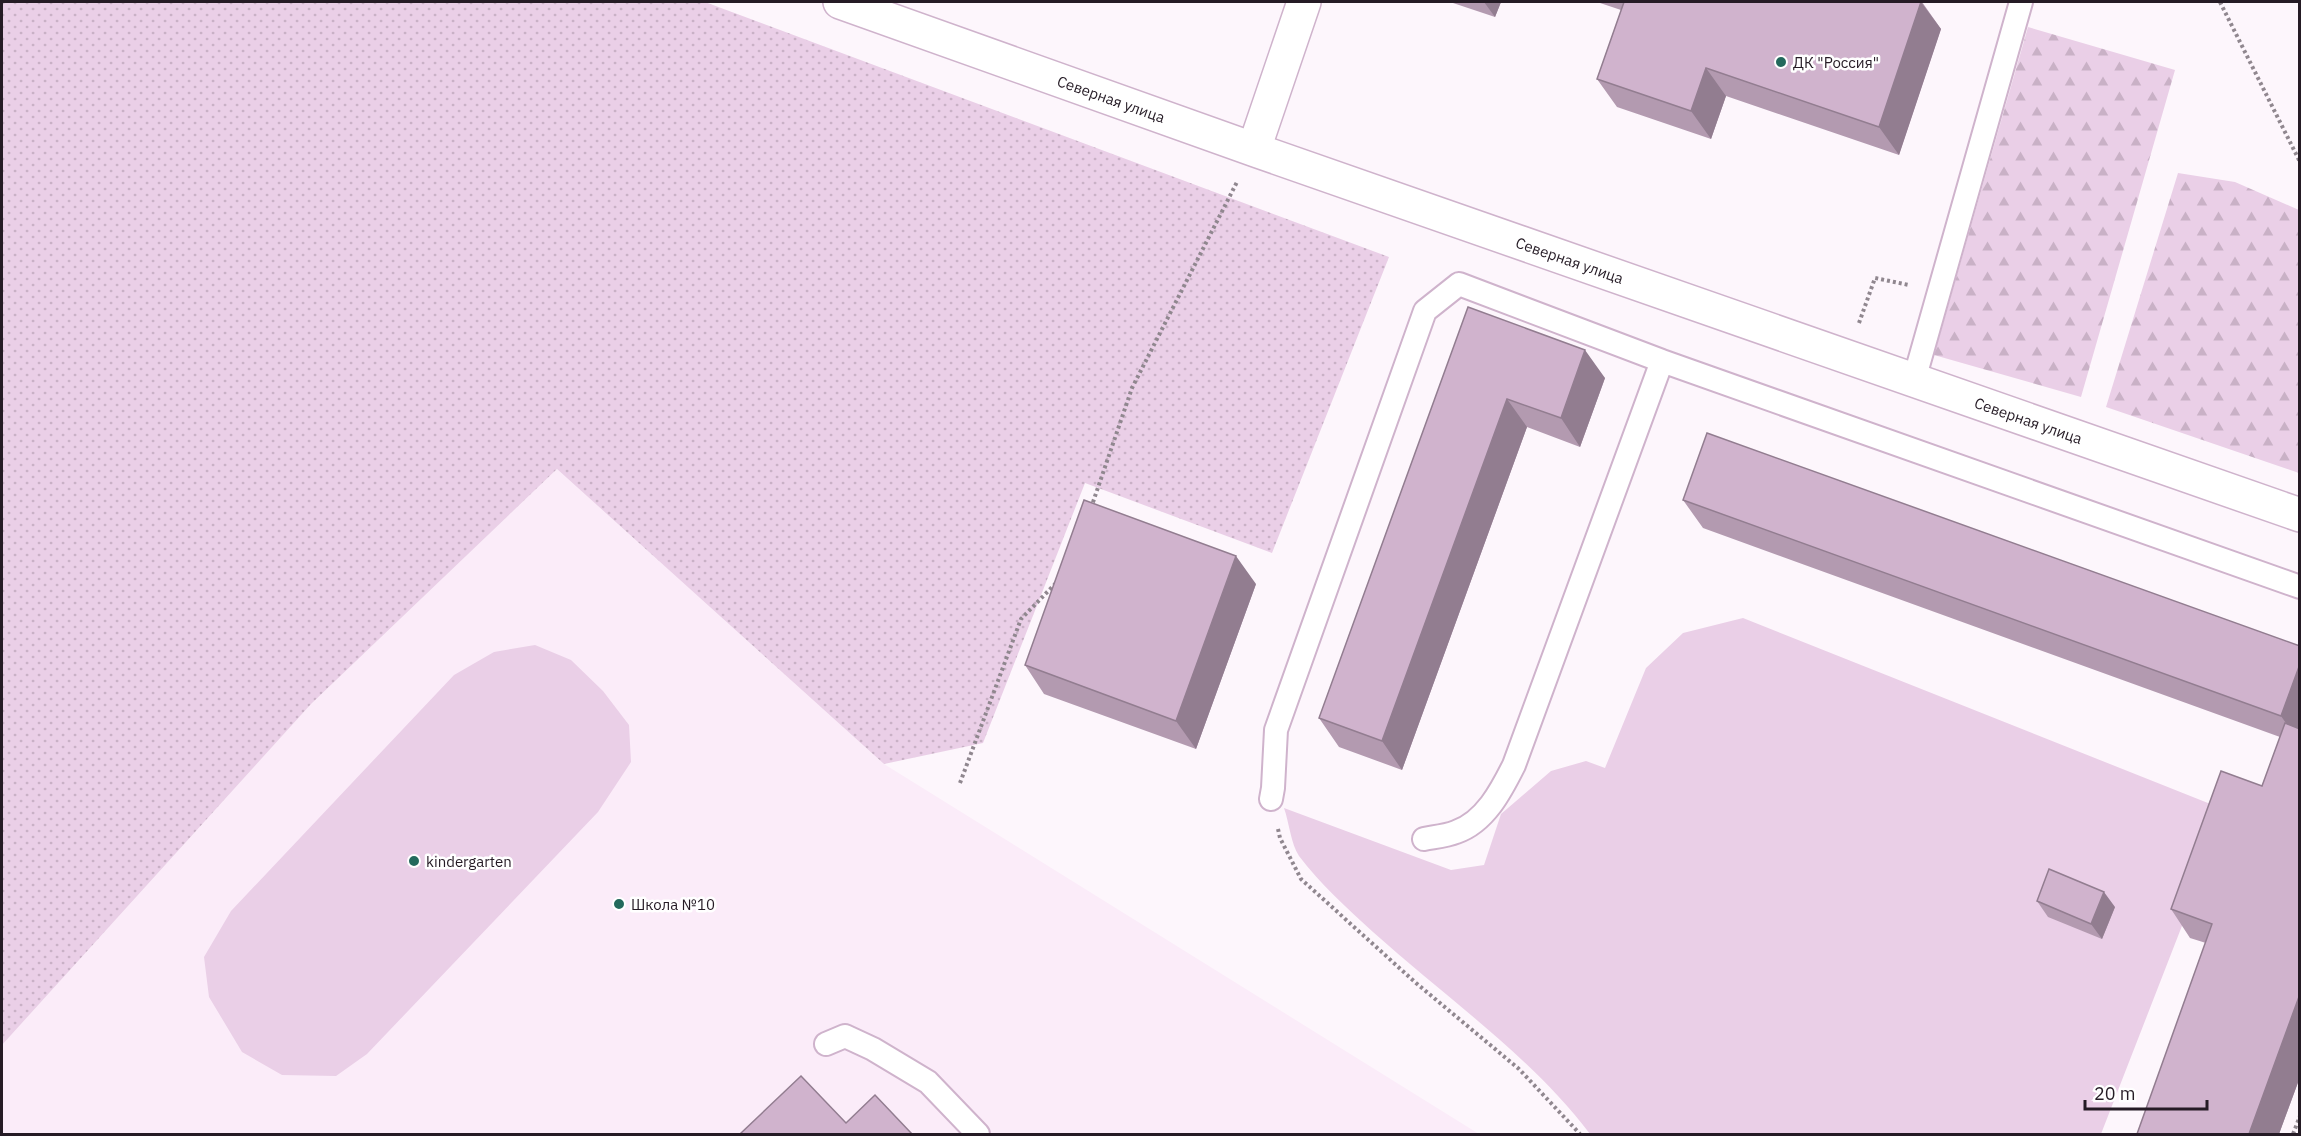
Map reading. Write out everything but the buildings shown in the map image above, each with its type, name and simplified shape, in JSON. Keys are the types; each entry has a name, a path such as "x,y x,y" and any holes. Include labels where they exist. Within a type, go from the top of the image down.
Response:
{"street":[{"name":"Северная улица","path":"840,2 2300,515"},
{"path":"1254,149 1304,2"}],"lane":[{"path":"1914,380 2021,2"},
{"path":"1270,799 1273,788 1276,730 1425,311 1459,284 1662,361 2300,587"},
{"path":"1424,839 1457,832 1483,816 1506,781 1518,754 1662,361"},
{"path":"826,1044 845,1036 873,1048 928,1082 978,1134"}],"path":[{"path":"2220,2 2300,162"},
{"path":"1091,510 1132,388 1254,149"},
{"path":"960,783 1021,619 1058,581"},
{"path":"1270,799 1280,838 1301,879 1416,983 1519,1069 1580,1134"},
{"path":"2293,1134 2300,1116"}],"shaded area":[{"name":"Школа №10","path":"557,469 884,764 1479,1134 2,1134 2,1045 311,704"}],"green space":[{"path":"2,2 705,2 1389,257 1272,553 1085,483 983,743 884,764 557,469 311,704 2,1045"},
{"path":"2028,27 2175,70 2081,397 1934,355"},
{"path":"2178,173 2235,182 2299,210 2299,473 2106,407"},
{"path":"1743,618 2218,807 2208,859 2101,1134 1590,1134 1541,1078 1353,914 1334,896 1296,851 1284,808 1451,870 1484,865 1501,814 1551,771 1586,761 1605,768 1646,668 1683,633"},
{"name":"kindergarten","path":"535,645 571,660 603,691 629,725 631,762 598,812 367,1054 336,1076 282,1075 242,1052 209,997 204,957 231,911 454,675 494,652"}],"place":[{"name":"ДК \"Россия\"","path":"1781,62"},
{"name":"kindergarten","path":"414,861"},
{"name":"Школа №10","path":"619,904"}]}
